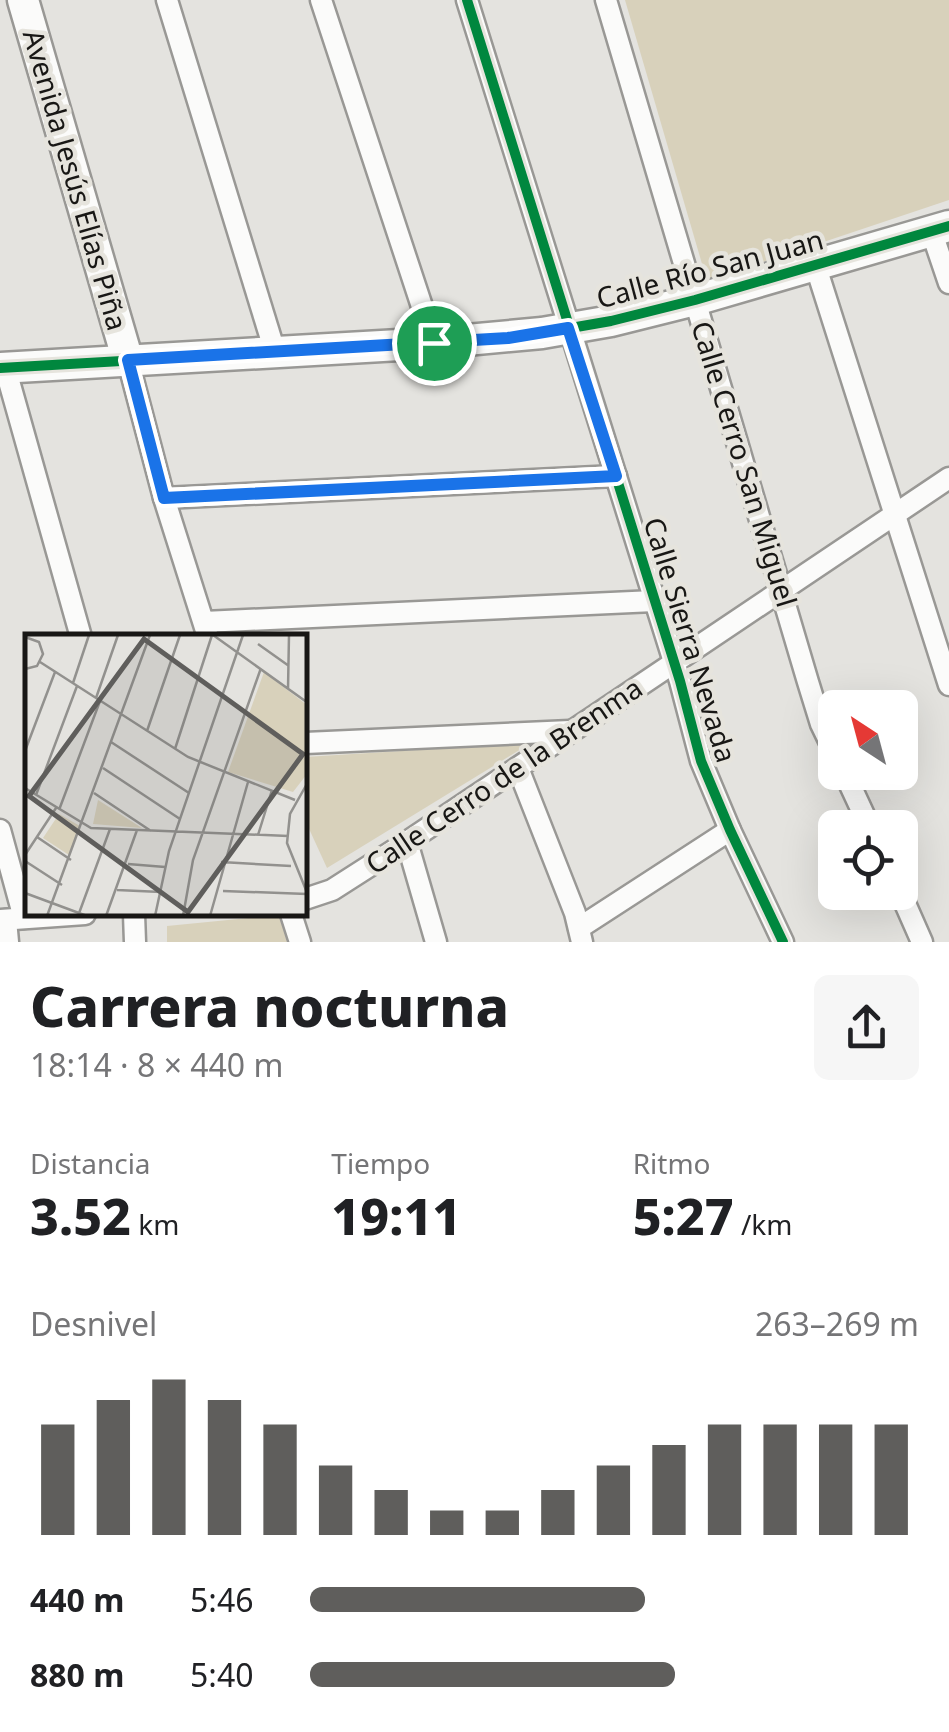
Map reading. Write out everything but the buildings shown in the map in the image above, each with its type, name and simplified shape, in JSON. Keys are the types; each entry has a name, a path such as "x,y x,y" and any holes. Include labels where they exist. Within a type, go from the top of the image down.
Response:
{"street":[{"name":"Avenida Jesús Elías Piña","path":"23,0 128,360"},
{"path":"167,0 275,352"},
{"path":"321,0 434,343"},
{"name":"Calle Sierra Nevada","path":"468,0 701,761 783,942"},
{"name":"Calle Cerro San Miguel","path":"606,0 818,714"},
{"name":"Calle Río San Juan","path":"2,368 508,338 696,300 940,228"},
{"path":"940,228 949,283"},
{"path":"815,264 894,516 943,651 949,685"},
{"path":"128,360 164,498 206,630 654,602"},
{"path":"2,368 80,634"},
{"path":"164,498 616,476"},
{"name":"Calle Cerro de la Brenma","path":"308,898 332,890 407,842 949,478"},
{"path":"308,743 572,731"},
{"path":"518,768 581,935 730,830"},
{"path":"0,830 10,919 8,942"},
{"path":"407,842 436,942"},
{"path":"908,910 922,942"},
{"path":"10,919 40,917"},
{"path":"134,917 135,942"},
{"path":"293,917 300,942"}],"shaded area":[{"path":"625,0 949,0 949,200 707,281"},
{"path":"531,743 327,868 308,827 308,757"},
{"path":"280,917 287,942 167,942 167,926"}],"cycle path":[{"path":"467,0 680,681 701,761 783,942"},
{"path":"0,368 434,343 542,333 695,300 949,226"}],"route":[{"path":"568,328 616,476 164,498 128,360 434,343 508,338 568,328"}]}
